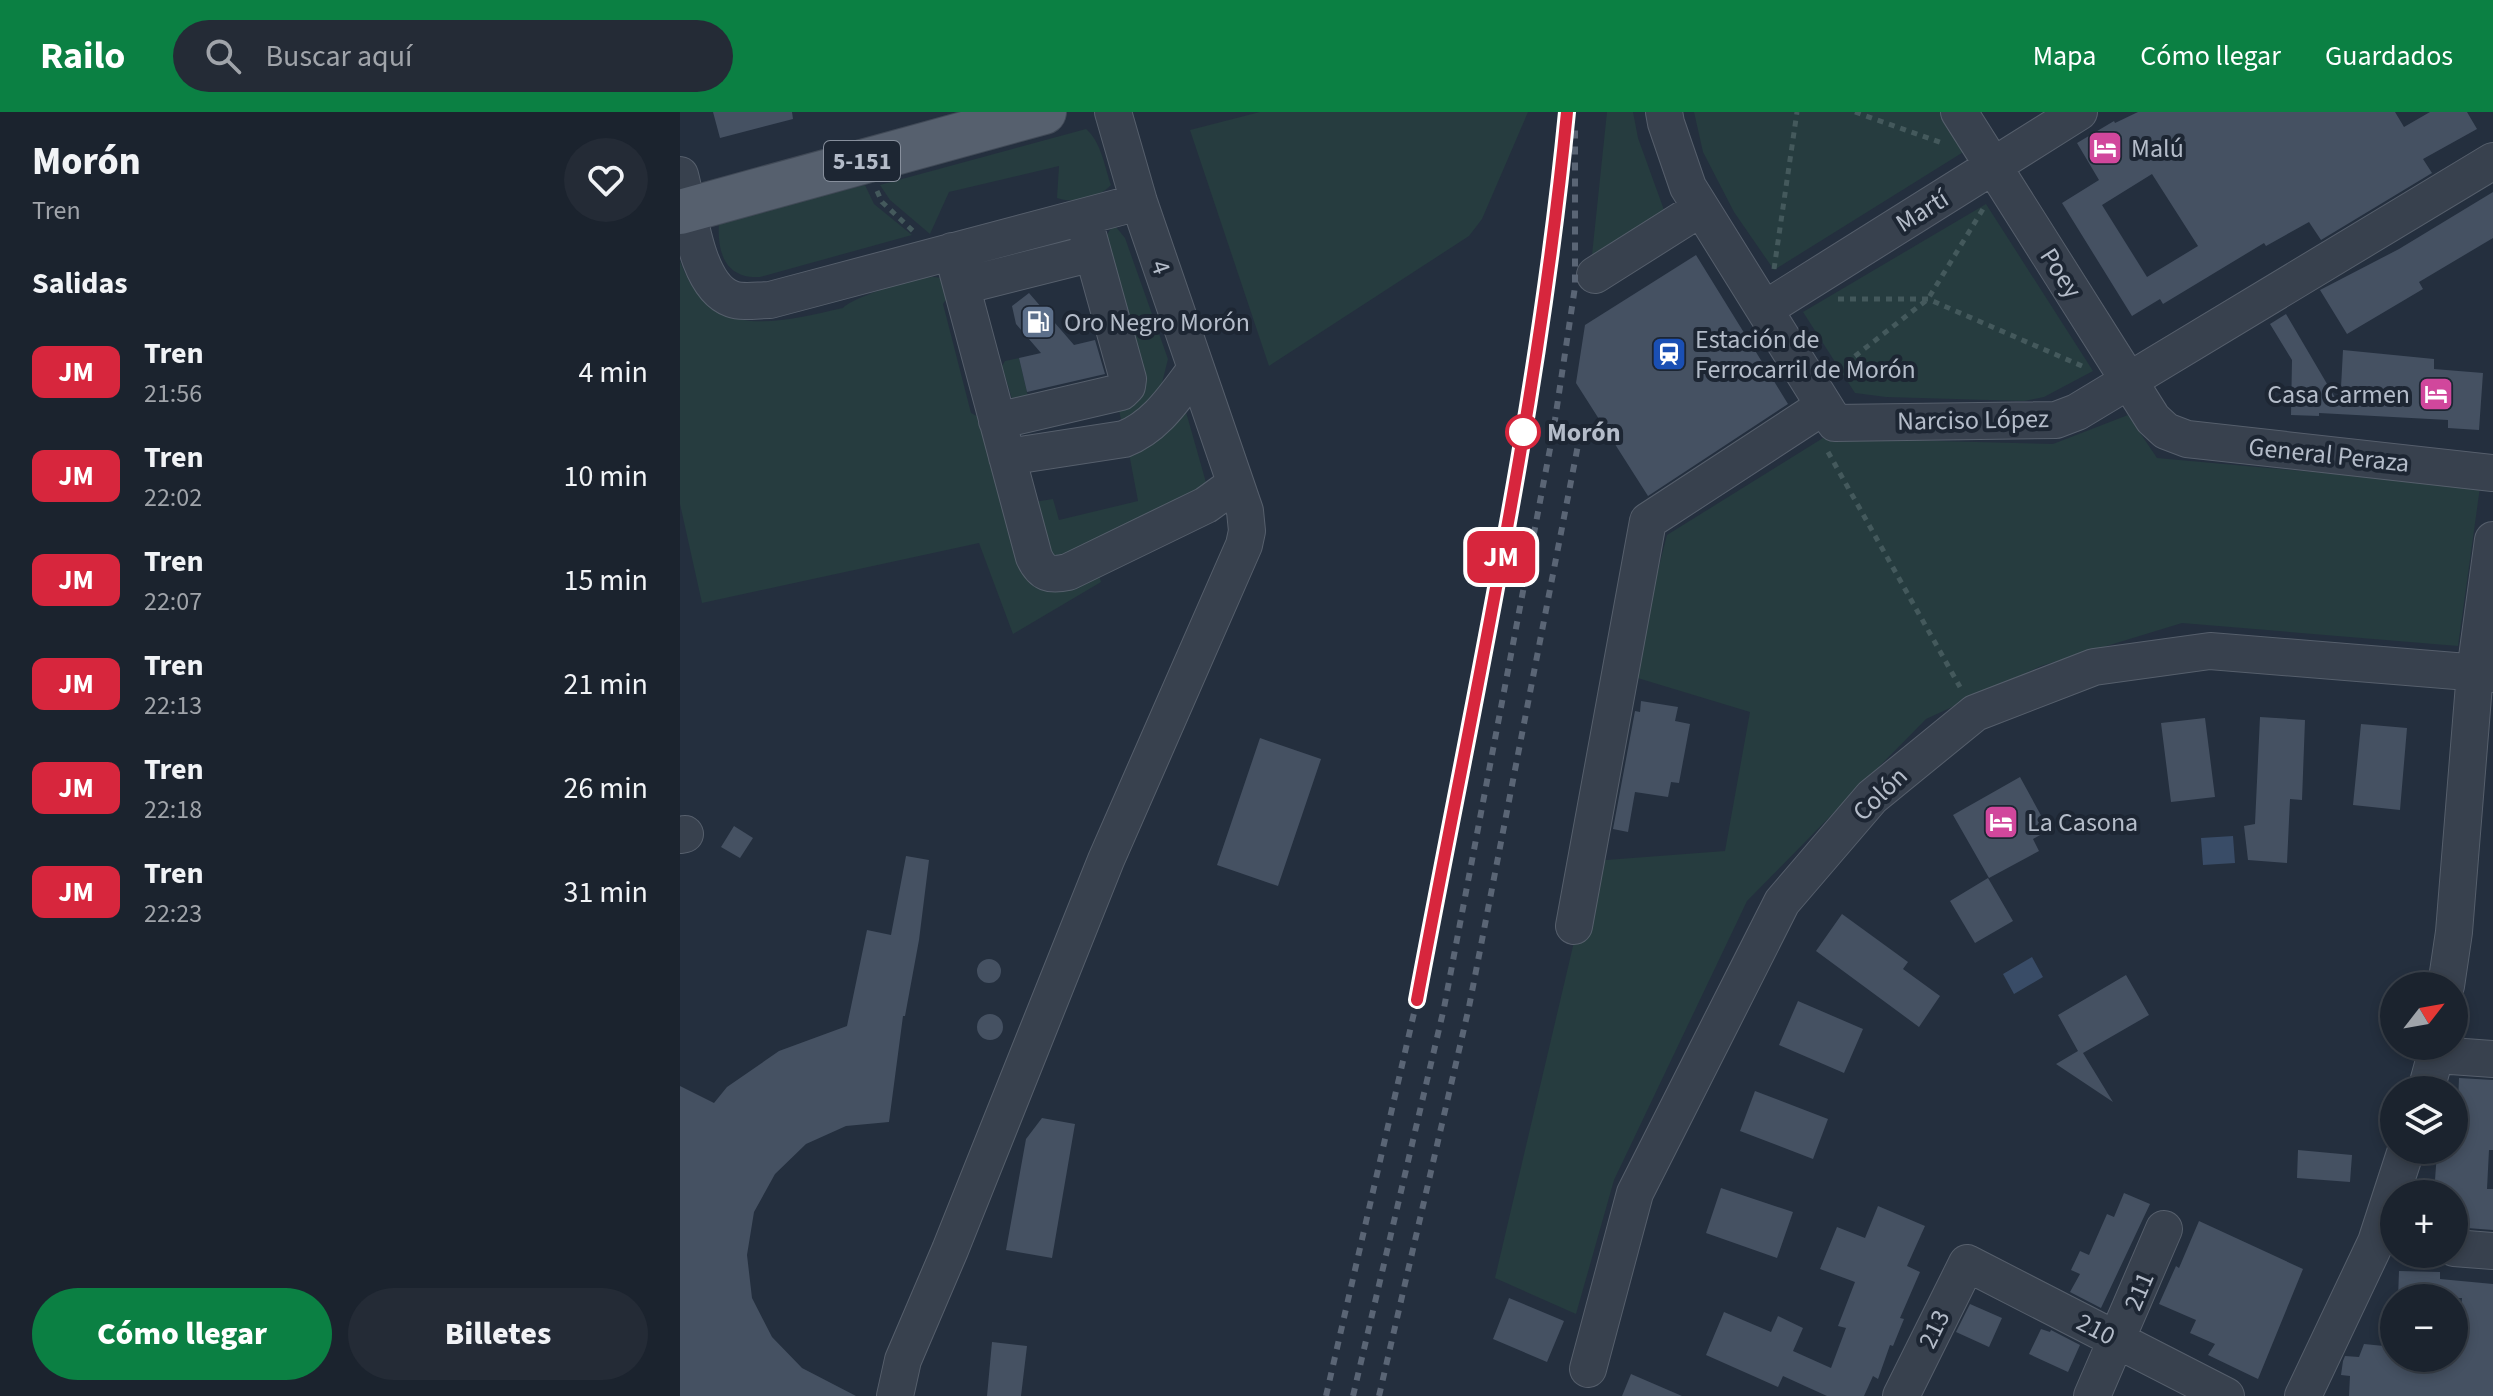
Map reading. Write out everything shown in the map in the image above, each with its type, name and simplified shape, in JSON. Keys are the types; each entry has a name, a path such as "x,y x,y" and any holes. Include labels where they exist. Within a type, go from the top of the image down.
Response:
{"main road":[{"name":"5-151","path":"683,199 865,161 1044,112"}],"street":[{"name":"4","path":"1113,112 1139,202 1240,498"},
{"path":"1574,926 1648,521 1815,403 1765,309 1688,187 1664,112"},
{"name":"Poey","path":"1959,112 2153,419 2166,431"},
{"name":"Martí","path":"1765,309 2079,112"},
{"name":"Narciso López","path":"1815,403 1835,423 2056,420 2077,412 2493,161"},
{"path":"683,199 700,262 719,292 733,300 770,300 1139,202"},
{"path":"1595,275 1701,208"},
{"path":"997,421 1121,392 1127,386 1128,379 1083,217"},
{"path":"895,1396 903,1360 1106,860 1244,545 1247,531 1240,498 1206,505 1068,572 1053,576 1040,570 962,286 945,253"},
{"path":"962,286 1093,253"},
{"path":"1007,457 1124,439 1140,433 1152,424 1196,369"},
{"name":"General Peraza","path":"2166,431 2187,439 2493,473"},
{"path":"2448,972 2484,673 2493,540"},
{"name":"Colón","path":"1588,1369 1635,1193 1782,902 1872,797 1975,713 2094,667 2210,651 2484,673"},
{"path":"2468,1055 2493,1059"},
{"name":"211","path":"2092,1396 2164,1229"},
{"path":"2468,1249 2493,1251"},
{"path":"2303,1396 2380,1252"},
{"name":"210","path":"1967,1263 2226,1396"},
{"name":"213","path":"1901,1396 1967,1263"}],"path":[{"path":"1765,309 1774,270 1797,112"},
{"path":"1855,112 1965,151 1994,166 1986,204 1928,299 1859,354 1815,403 1975,713"},
{"path":"865,161 882,202 945,253"},
{"path":"1810,282 1823,299 1928,299 2093,371 2129,379"}],"green space":[{"path":"1260,112 1528,112 1482,219 1469,236 1269,366 1190,130"},
{"path":"1607,112 1633,112 1638,138 1664,210 1592,255"},
{"path":"1694,112 1940,112 1965,151 1774,270 1734,212 1703,152"},
{"path":"1086,129 1099,148 1111,185 1086,199 1057,198 1059,166 949,192 930,234 890,200 880,185"},
{"path":"865,185 874,204 912,235 760,277 738,273 725,261 719,222"},
{"path":"1986,204 2093,371 2044,397 2024,401 1886,397 1855,393 1803,312"},
{"path":"1116,227 1125,238 1168,359 1161,387 1138,418 1122,424 1117,401 1106,249 1107,235 1111,228"},
{"path":"680,261 693,287 709,305 727,315 748,320 770,321 843,308 871,293 925,278 937,277 947,282 954,289 943,304 971,413 990,423 1026,575 1099,575 1101,582 1013,634 979,543 702,603 680,504"},
{"path":"1019,358 1029,401 1013,402 1002,366 1005,361"},
{"path":"1184,405 1207,486 1058,558 1050,553 1034,502 1053,499 1059,520 1138,501 1129,453"},
{"path":"2128,415 2157,458 2480,487 2458,646 2182,623 2041,666 1926,719 1747,901 1614,1180 1576,1314 1495,1278 1593,861 1725,851 1750,712 1631,676 1667,535 1823,438 2053,444"}],"water":[{"path":"2233,836 2235,863 2203,865 2201,838"},
{"path":"2032,957 2043,977 2014,994 2003,974"}],"building":[{"path":"713,112 792,112 793,119 720,138"},
{"path":"2138,112 2395,112 2404,127 2430,112 2467,112 2477,129 2423,159 2432,173 2321,240 2309,222 2266,246 2264,243 2163,304 2160,299 2132,316 2062,203 2099,180 2077,143","holes":["2152,174 2198,246 2147,277 2102,205"]},
{"path":"2493,192 2493,238 2419,282 2423,289 2347,334 2320,290 2399,249"},
{"name":"Estación de Ferrocarril de Morón","path":"1696,255 1788,404 1648,496 1576,383 1585,325"},
{"path":"1029,293 1074,345 1095,340 1105,374 1027,392 1019,358 1041,353 1016,324 1012,306"},
{"path":"2286,314 2340,406 2343,350 2434,359 2434,369 2483,373 2479,430 2448,428 2448,420 2319,413 2319,416 2291,415 2292,360 2270,324"},
{"path":"1641,701 1678,707 1675,721 1690,724 1679,783 1671,782 1668,797 1635,792 1628,832 1613,829 1635,711 1640,712"},
{"path":"2260,717 2305,720 2302,800 2290,799 2287,863 2248,860 2244,826 2255,824"},
{"path":"2205,718 2215,797 2171,802 2161,723"},
{"path":"2361,724 2407,728 2400,810 2353,805"},
{"path":"1260,738 1321,759 1278,886 1217,865"},
{"name":"La Casona","path":"2020,777 2049,830 2033,839 2039,851 1989,878 1953,815"},
{"path":"734,826 753,838 740,858 721,847"},
{"path":"906,856 929,860 889,1122 846,1126 806,1144 775,1174 754,1212 747,1255 752,1298 772,1337 802,1368 856,1396 680,1396 680,1086 714,1103 727,1087 779,1051 847,1026 867,930 891,935"},
{"path":"1988,878 2013,921 1975,943 1950,901"},
{"path":"1842,914 1908,962 1903,969 1940,996 1919,1027 1816,951"},
{"path":"989,959 997,963 1001,971 997,979 989,983 981,979 977,971 981,963"},
{"path":"2126,975 2149,1015 2083,1053 2113,1102 2056,1064 2078,1051 2058,1015"},
{"path":"1798,1001 1863,1029 1844,1073 1779,1045"},
{"path":"990,1014 999,1018 1003,1027 999,1036 990,1040 981,1036 977,1027 981,1018"},
{"path":"2468,1079 2493,1080 2493,1150 2489,1150 2487,1189 2493,1189 2493,1230 2468,1228 2468,1180 2435,1180 2436,1164 2468,1164"},
{"path":"1755,1091 1828,1119 1813,1159 1740,1131"},
{"path":"1042,1118 1075,1124 1052,1258 1006,1250 1026,1139"},
{"path":"2298,1150 2352,1155 2350,1182 2297,1178"},
{"path":"1721,1188 1793,1212 1777,1258 1706,1233"},
{"path":"2124,1193 2150,1204 2101,1308 2070,1292 2080,1274 2071,1270 2080,1251 2089,1255 2107,1214 2114,1217"},
{"path":"1878,1206 1925,1226 1907,1266 1920,1272 1900,1318 1904,1319 1893,1346 1890,1345 1878,1379 1873,1376 1864,1396 1827,1396 1783,1376 1778,1387 1706,1355 1724,1312 1771,1332 1778,1316 1803,1328 1793,1351 1831,1368 1846,1328 1838,1326 1855,1282 1820,1269 1837,1227 1865,1238"},
{"path":"2199,1221 2303,1269 2258,1379 2208,1355 2215,1344 2190,1333 2196,1320 2159,1304"},
{"path":"2399,1271 2440,1272 2440,1279 2493,1284 2493,1396 2349,1396 2350,1376 2341,1375 2343,1361 2345,1356 2359,1357 2364,1344 2380,1346 2380,1372 2468,1372 2468,1284 2399,1284"},
{"path":"1509,1298 1564,1321 1547,1362 1493,1339"},
{"path":"1970,1304 2002,1318 1989,1347 1956,1332"},
{"path":"2041,1329 2051,1330 2080,1345 2068,1372 2029,1354"},
{"path":"992,1342 1027,1346 1021,1396 987,1396"},
{"path":"1631,1374 1682,1396 1622,1396"}],"railway":[{"path":"1326,1396 1417,1000 1518,470 1559,191 1567,112"},
{"path":"1353,1396 1444,1008 1553,433 1575,287 1575,130"},
{"path":"1379,1396 1469,1007 1579,440"}],"train":[{"name":"JM","path":"1417,1000 1518,470 1559,191 1567,112"}],"place":[{"name":"Malú","path":"2105,148"},
{"name":"Oro Negro Morón","path":"1038,322"},
{"name":"Estación de Ferrocarril de Morón","path":"1669,354"},
{"name":"Casa Carmen","path":"2436,394"},
{"name":"Morón","path":"1523,432"},
{"name":"La Casona","path":"2001,822"}]}
